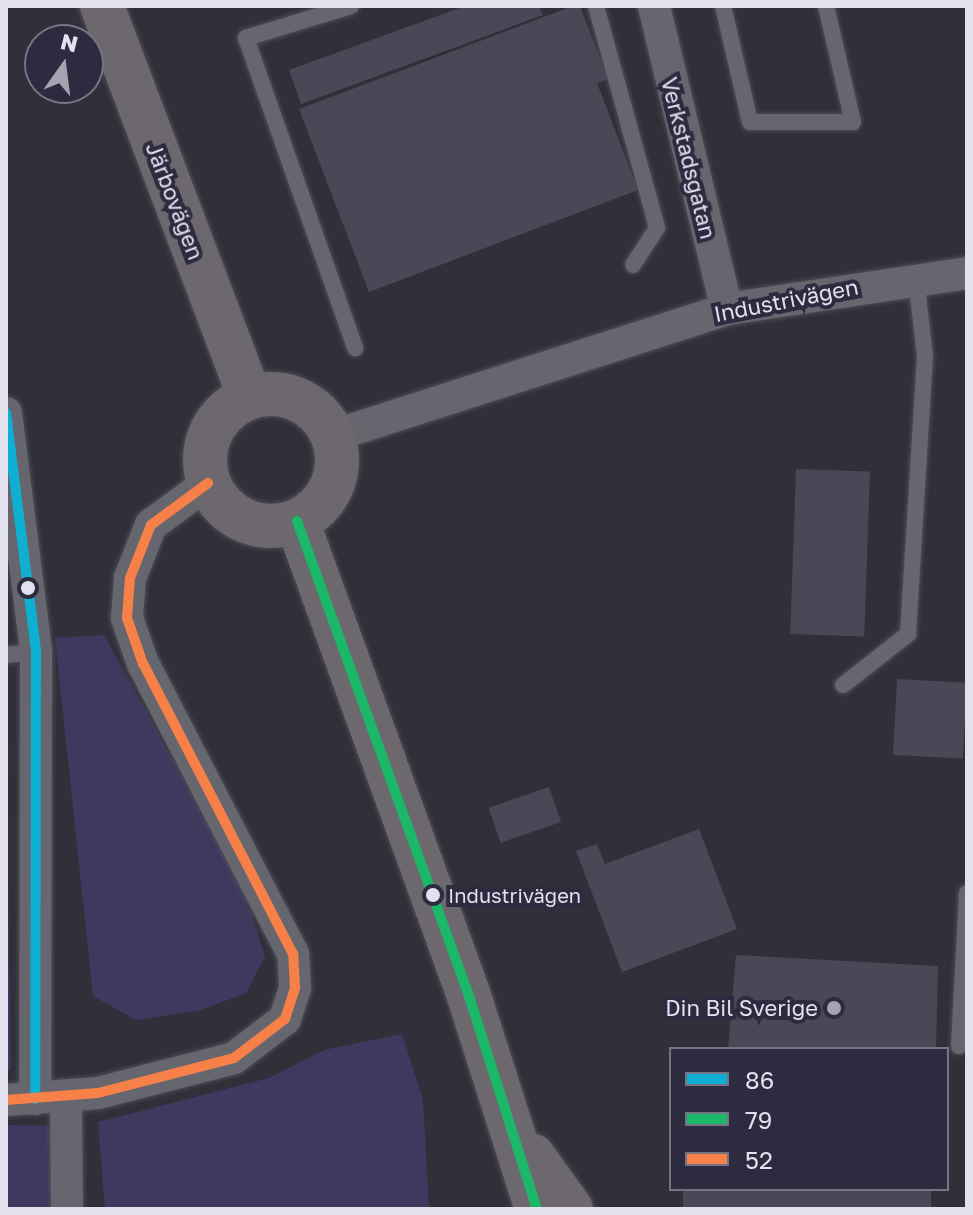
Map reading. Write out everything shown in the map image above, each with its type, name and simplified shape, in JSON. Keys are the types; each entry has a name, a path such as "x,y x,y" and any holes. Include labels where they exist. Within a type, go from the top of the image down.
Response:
{"main road":[{"name":"Järbovägen","path":"102,6 249,396"},
{"path":"270,393 304,402 335,435 333,485 313,513 297,521 263,527 245,521 218,501 208,483 204,459 211,431 249,396 270,393"},
{"path":"297,521 468,993 505,1118 537,1209"},
{"path":"504,1209 505,1118"},
{"path":"505,1118 571,1209"}],"street":[{"name":"Verkstadsgatan","path":"654,6 727,309"},
{"name":"Industrivägen","path":"335,435 727,309 916,278 967,273"},
{"path":"6,413 21,653 40,855 36,1099 67,1209"},
{"path":"36,1099 155,1082 234,1058 285,1019 295,988 293,954 150,678 127,618 130,578 151,525 208,483"}],"lane":[{"path":"351,6 246,38 355,348"},
{"path":"596,6 657,228 633,265"},
{"path":"723,6 750,122 853,122 826,6"},
{"path":"843,685 908,634 925,356 916,278"},
{"path":"959,1046 967,893"}],"shaded area":[{"path":"104,635 245,892 265,957 246,993 198,1011 136,1020 93,996 55,638"},
{"path":"6,749 11,1070 6,1069"},
{"path":"402,1034 423,1100 429,1209 105,1209 98,1122 269,1078 324,1050"},
{"path":"6,1125 66,1126 65,1209 6,1209"}],"building":[{"path":"465,6 539,6 543,15 301,104 289,70"},
{"path":"573,6 580,6 608,79 597,83 638,190 369,292 299,109"},
{"path":"796,469 870,472 864,636 790,634"},
{"path":"897,679 967,683 963,759 893,755"},
{"path":"549,787 561,822 501,843 488,808"},
{"path":"699,829 737,929 622,972 576,851 597,844 605,864"},
{"name":"Din Bil Sverige","path":"736,955 938,966 936,1047 728,1047"},
{"path":"683,1191 931,1191 931,1209 683,1209"}],"transit line":[{"name":"86","path":"6,413 36,652 35,1099"},
{"name":"52","path":"6,1100 98,1093 234,1058 285,1019 295,988 293,954 143,664 127,618 130,578 151,525 208,483"},
{"name":"79","path":"297,521 468,993 537,1209"}],"place":[{"name":"Industrivägen","path":"433,895"},
{"name":"Din Bil Sverige","path":"834,1008"}]}
